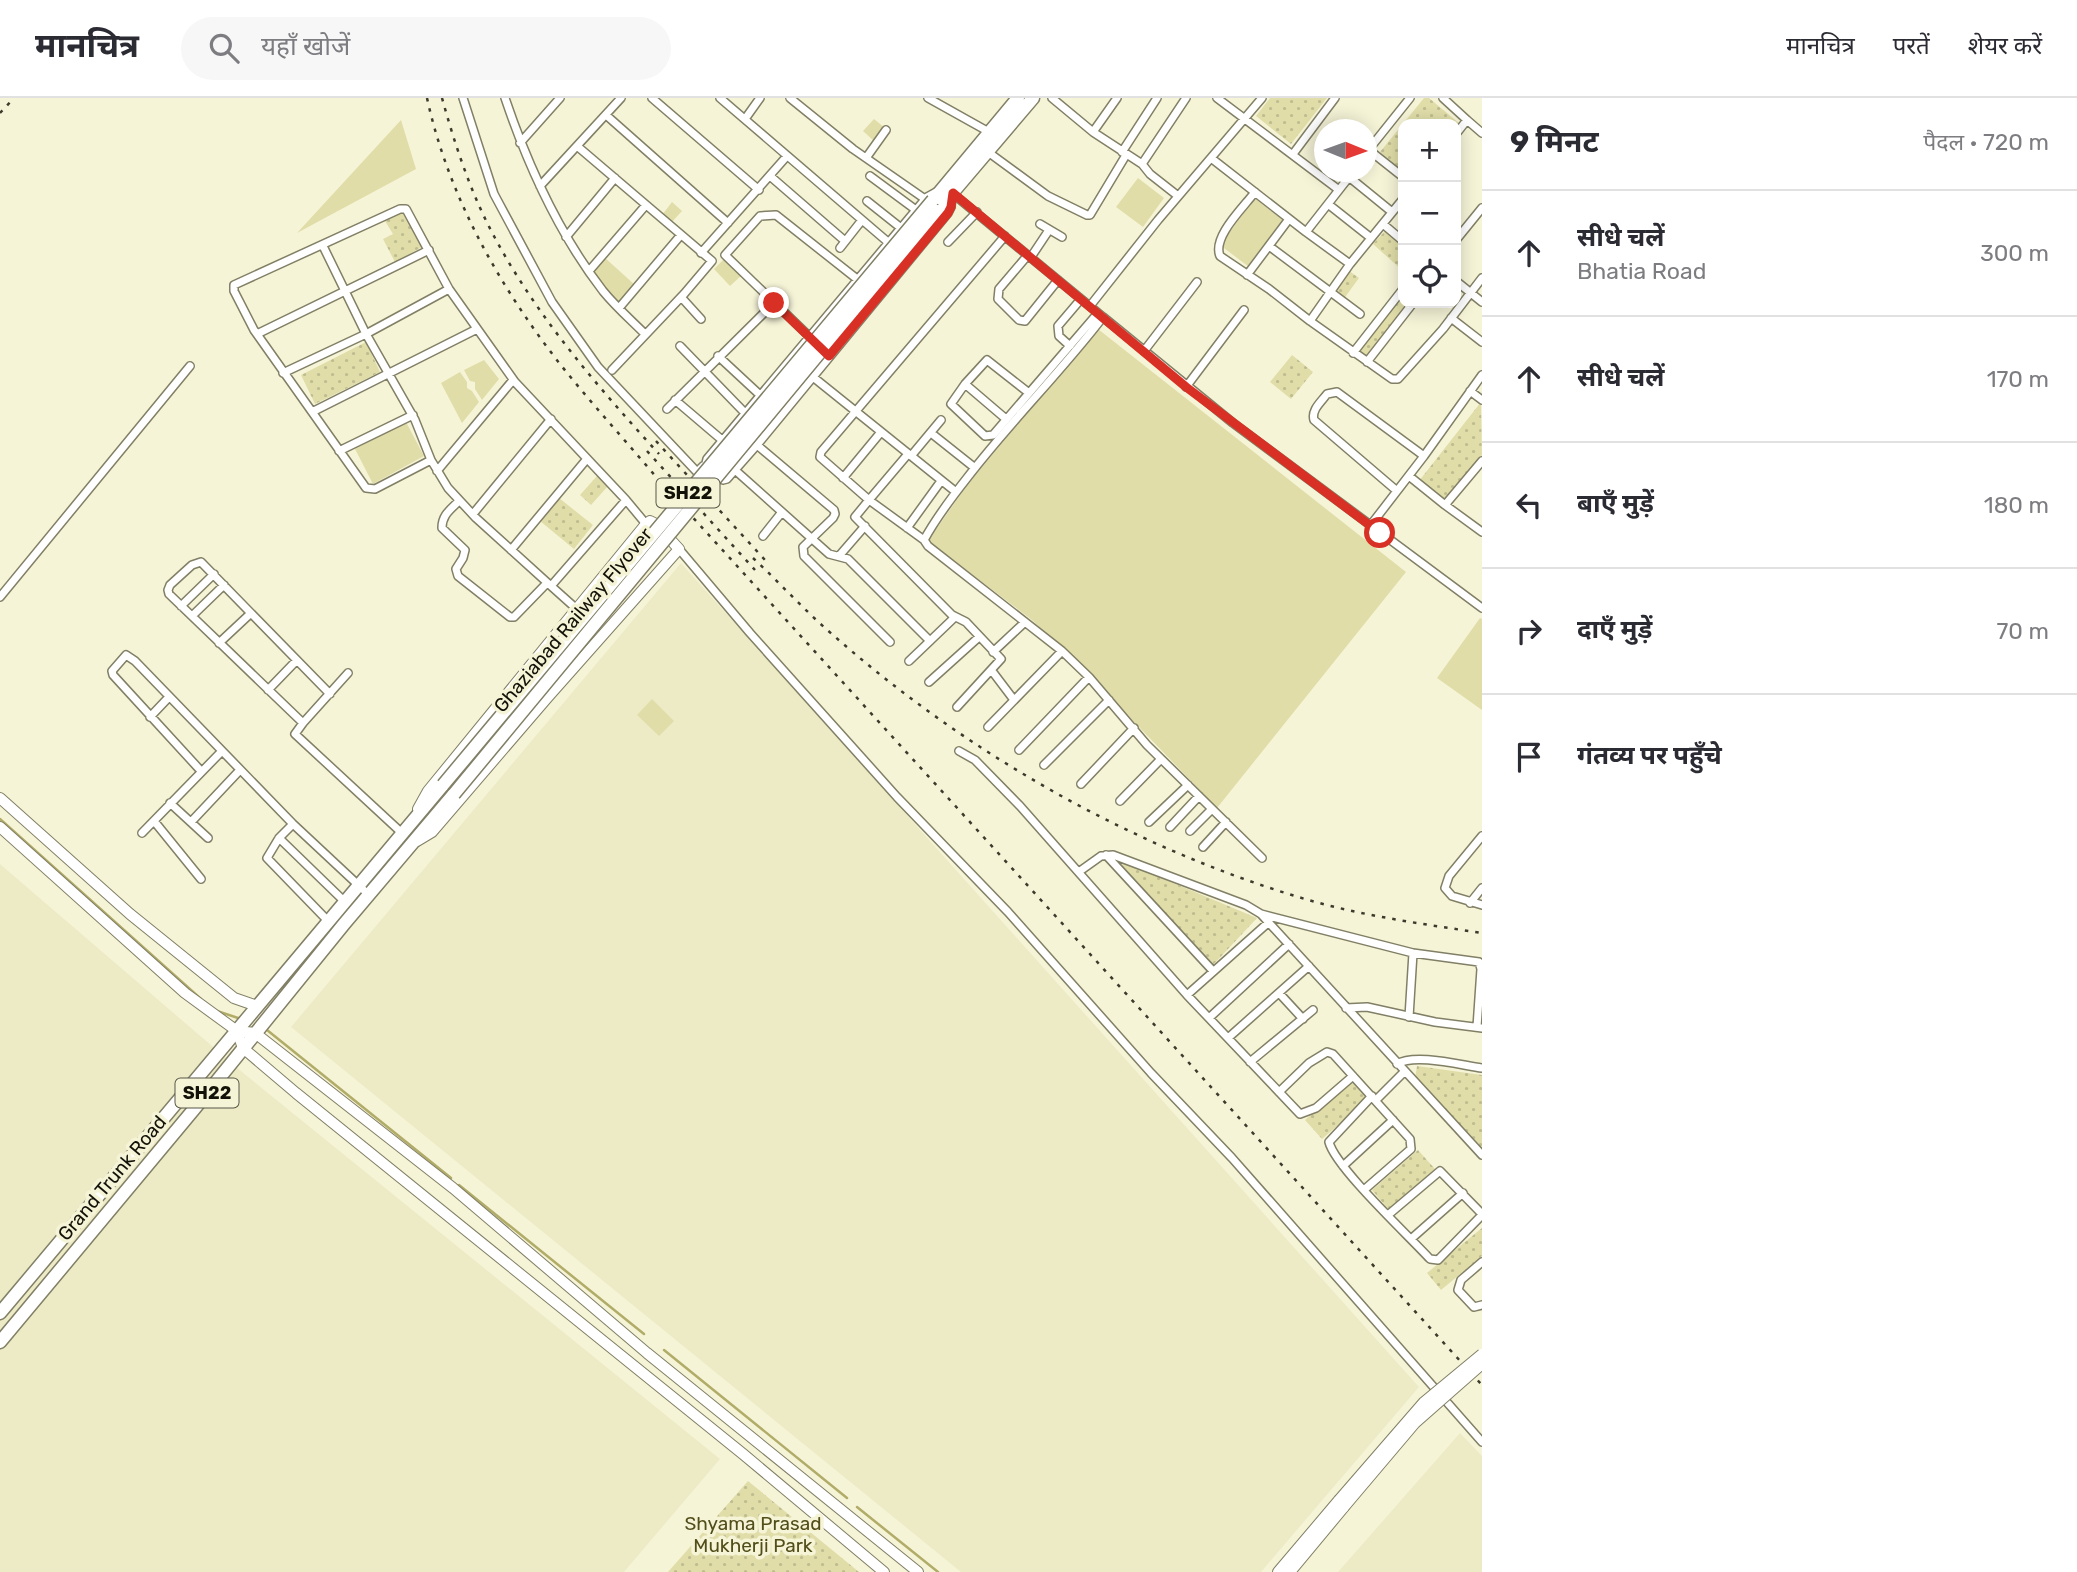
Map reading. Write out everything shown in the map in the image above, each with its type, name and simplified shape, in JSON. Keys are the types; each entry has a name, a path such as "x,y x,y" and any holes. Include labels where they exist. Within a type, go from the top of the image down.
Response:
{"highway":[{"name":"SH22","path":"948,191 989,132 1018,98"},
{"name":"SH22","path":"948,191 988,152 1033,98"},
{"name":"Ghaziabad Railway Flyover","path":"407,835 443,785 932,204 948,191"},
{"name":"Ghaziabad Railway Flyover","path":"407,835 454,794 932,204"},
{"name":"Grand Trunk Road","path":"0,1342 243,1048 407,835"},
{"name":"Grand Trunk Road","path":"0,1313 345,902 364,890"},
{"path":"121,1168 135,1180"},
{"path":"69,1229 84,1241"}],"street":[{"path":"463,98 494,194 552,302 598,367 697,472 916,210 932,204"},
{"path":"506,98 520,143 566,236 589,271 619,308 645,334"},
{"path":"520,143 560,98"},
{"path":"540,187 621,98"},
{"path":"652,98 759,190"},
{"path":"720,98 889,243"},
{"path":"745,119 760,98"},
{"path":"790,98 866,158 932,204"},
{"path":"929,98 989,132"},
{"path":"1052,98 1093,132 1142,164 1150,174 1178,196"},
{"path":"1093,132 1117,98"},
{"path":"988,152 1048,196 1090,215 1157,98"},
{"path":"1142,164 1186,98"},
{"path":"1217,98 1339,190"},
{"path":"1090,306 1178,196 1262,98"},
{"path":"1293,154 1335,98"},
{"path":"1377,140 1410,98"},
{"path":"1443,98 1482,133"},
{"path":"606,115 728,223"},
{"path":"1461,128 1467,120"},
{"path":"866,158 886,130"},
{"path":"578,146 712,261 681,298 612,369"},
{"path":"701,253 787,156"},
{"path":"1211,158 1350,264"},
{"path":"1377,158 1398,173"},
{"path":"770,176 842,245 862,220"},
{"path":"870,176 916,210"},
{"path":"566,236 615,178"},
{"path":"1306,232 1345,182"},
{"path":"1360,182 1392,212"},
{"path":"706,463 723,480 727,479 948,213 951,207 948,191"},
{"path":"948,191 977,212 1186,387 1482,608"},
{"path":"1255,192 1219,239 1216,248 1220,256 1392,379 1398,379 1482,278"},
{"path":"867,201 901,228"},
{"path":"1328,204 1371,238"},
{"path":"589,271 646,205"},
{"path":"1310,321 1350,264 1398,205"},
{"path":"1461,234 1482,208"},
{"path":"431,460 370,490 366,488 257,334 234,290 234,285 400,209 406,209 449,289 513,380 646,524"},
{"path":"948,242 977,212"},
{"path":"829,356 725,256 760,216 776,215 785,225 857,279"},
{"path":"1474,218 1482,224"},
{"path":"1247,275 1289,219"},
{"path":"1040,224 1062,237"},
{"path":"1383,224 1398,237"},
{"path":"1049,230 1030,256 999,289 998,299 1018,320 1025,321 1058,280"},
{"path":"619,308 680,236"},
{"path":"1005,236 821,452 820,457 869,500 924,540 928,546 1062,651 1089,677 1161,759 1262,858"},
{"path":"323,246 366,334 413,415 437,471 459,501 604,633"},
{"path":"1269,246 1360,314"},
{"path":"257,334 429,250"},
{"path":"1144,351 1198,282"},
{"path":"1461,285 1482,302"},
{"path":"283,373 366,334 449,289"},
{"path":"1353,353 1398,295"},
{"path":"681,298 701,319"},
{"path":"1070,346 1059,336 1058,326 1081,299"},
{"path":"667,409 703,370 774,303"},
{"path":"1367,362 1409,308"},
{"path":"1186,387 1244,310"},
{"path":"1029,393 987,360 951,404 985,436 993,435 1070,346 1101,315"},
{"path":"924,540 956,492 994,443 1077,351 1101,315"},
{"path":"1451,318 1482,342"},
{"path":"312,412 477,329"},
{"path":"680,346 745,413"},
{"path":"718,356 760,395"},
{"path":"0,597 190,366"},
{"path":"1370,526 1482,375"},
{"path":"813,377 956,492"},
{"path":"437,471 513,380"},
{"path":"965,384 1006,419"},
{"path":"1470,391 1482,400"},
{"path":"1397,491 1314,420 1312,415 1315,409 1327,394 1337,392 1424,456"},
{"path":"675,400 722,440"},
{"path":"340,451 413,415"},
{"path":"473,514 551,419"},
{"path":"941,420 855,514 955,617 966,622 1001,659 957,706"},
{"path":"843,478 881,432"},
{"path":"931,433 975,468"},
{"path":"757,445 834,510 833,518 803,547 804,556 890,642"},
{"path":"511,550 586,460"},
{"path":"1445,505 1482,461"},
{"path":"735,470 829,554 848,559 930,641"},
{"path":"1409,476 1482,532"},
{"path":"906,528 941,481"},
{"path":"459,501 442,521 442,528 464,550 463,558 456,569 458,576 510,617 514,617 549,584 626,500"},
{"path":"762,536 782,512"},
{"path":"407,835 428,791 646,524 650,521 656,524 897,797 1008,912 1151,1073 1232,1158 1482,1442"},
{"path":"839,556 865,526"},
{"path":"348,673 296,731 296,737 407,835 432,832 679,549"},
{"path":"303,723 169,594 170,585 196,562 201,562 330,694"},
{"path":"181,606 214,574"},
{"path":"192,616 224,585"},
{"path":"219,643 250,614"},
{"path":"909,661 955,617"},
{"path":"993,652 1025,622"},
{"path":"929,682 979,637"},
{"path":"988,727 1062,651"},
{"path":"201,771 113,674 112,671 123,658 130,656 221,752 364,890"},
{"path":"268,690 296,661"},
{"path":"992,671 1014,700"},
{"path":"1019,750 1089,677"},
{"path":"150,717 169,697"},
{"path":"1044,765 1109,700"},
{"path":"1081,784 1134,728"},
{"path":"959,751 980,766 1080,872 1188,995 1300,1114 1316,1108 1353,1076"},
{"path":"142,833 221,752"},
{"path":"1120,801 1161,759"},
{"path":"191,822 240,771"},
{"path":"1149,822 1188,785"},
{"path":"1170,827 1199,796"},
{"path":"0,798 171,948 234,998 257,1006"},
{"path":"170,803 208,838"},
{"path":"1190,831 1212,809"},
{"path":"154,821 201,879"},
{"path":"1203,847 1226,822"},
{"path":"293,824 267,855 269,861 328,922"},
{"path":"0,827 185,993 237,1031 255,1033 453,1188 647,1353 918,1572"},
{"path":"1482,836 1446,880 1448,892 1482,905"},
{"path":"279,838 345,902"},
{"path":"1106,855 1213,971"},
{"path":"1080,872 1101,856 1113,855 1246,905 1261,914 1482,1155"},
{"path":"1470,902 1482,888"},
{"path":"1261,914 1413,953 1479,962 1479,1028 1367,1007 1346,1008"},
{"path":"1188,995 1269,922"},
{"path":"1209,1018 1289,944"},
{"path":"1409,1017 1413,953"},
{"path":"1228,1038 1309,966"},
{"path":"1279,993 1303,1019"},
{"path":"1250,1062 1313,1010"},
{"path":"237,1031 243,1048 743,1454 884,1572"},
{"path":"1279,1092 1309,1063 1327,1052 1333,1054 1393,1119 1411,1140 1411,1149 1365,1189"},
{"path":"1397,1064 1405,1059 1416,1059 1482,1068"},
{"path":"1388,1215 1440,1171 1482,1215 1438,1260 1430,1259 1388,1215 1343,1166 1329,1142 1404,1072"},
{"path":"1343,1166 1393,1119"},
{"path":"1411,1239 1463,1193"},
{"path":"1482,1262 1461,1280 1458,1290 1474,1307 1482,1305"},
{"path":"1290,1572 1424,1402 1482,1354"},
{"path":"1278,1572 1415,1423 1482,1364"}],"shaded area":[{"path":"681,563 1419,1387 1261,1572 961,1572 291,1027"},
{"path":"0,864 247,1076 720,1459 624,1572 0,1572"},
{"path":"1460,1433 1482,1456 1482,1572 1338,1572"}],"green space":[{"path":"1270,98 1327,98 1291,144 1256,116"},
{"path":"1424,98 1429,98 1454,119 1407,119"},
{"path":"874,119 885,128 874,141 863,131"},
{"path":"401,120 416,169 297,233"},
{"path":"1398,130 1398,167 1380,152"},
{"path":"1138,178 1164,198 1143,227 1116,207"},
{"path":"1254,198 1283,220 1249,267 1220,245"},
{"path":"672,202 682,211 671,223 662,215"},
{"path":"403,211 422,247 395,262 383,239 393,234 385,221"},
{"path":"1385,231 1398,243 1398,266 1373,244"},
{"path":"604,257 635,285 618,304 592,270"},
{"path":"726,257 743,274 730,286 714,269"},
{"path":"1348,270 1359,278 1343,300 1332,292"},
{"path":"1398,298 1398,308 1407,308 1368,359 1357,351"},
{"path":"1098,329 1406,572 1217,808 1032,620 928,541 967,485"},
{"path":"366,342 380,372 315,404 301,375"},
{"path":"1292,355 1313,372 1291,399 1270,382"},
{"path":"484,360 499,379 482,400 475,389 475,382 470,381 464,370"},
{"path":"460,372 467,382 467,388 479,402 462,423 441,383"},
{"path":"1481,402 1482,455 1445,502 1419,481"},
{"path":"406,422 424,456 373,484 355,449"},
{"path":"597,476 608,486 591,505 580,495"},
{"path":"559,498 593,525 574,549 540,521"},
{"path":"1480,618 1482,619 1482,710 1437,678"},
{"path":"652,699 674,721 659,736 637,715"},
{"path":"1121,861 1257,918 1213,965 1123,867"},
{"path":"1417,1066 1482,1075 1482,1152 1415,1079"},
{"path":"1351,1079 1368,1099 1322,1139 1305,1120"},
{"path":"1418,1150 1435,1169 1389,1210 1372,1190"},
{"path":"1482,1228 1482,1256 1441,1290 1427,1273"},
{"name":"Shyama Prasad Mukherji Park","path":"748,1481 859,1572 668,1572"}],"waterway":[{"path":"0,819 201,999"},
{"path":"217,1011 241,1019"},
{"path":"267,1030 451,1178"},
{"path":"459,1185 644,1334"},
{"path":"664,1350 847,1498"},
{"path":"857,1507 938,1572"}],"railway":[{"path":"0,113 14,98"},
{"path":"427,98 448,170 478,238 516,303 572,379 657,478 1482,1385"},
{"path":"442,98 471,187 512,268 570,351 659,454"},
{"path":"656,441 765,560"},
{"path":"647,451 755,570"},
{"path":"753,558 833,635 940,719 996,757 1116,824 1178,853 1305,899 1371,915 1482,933"}],"route":[{"path":"774,303 829,356 948,213 953,193 1186,387 1380,533"}]}
